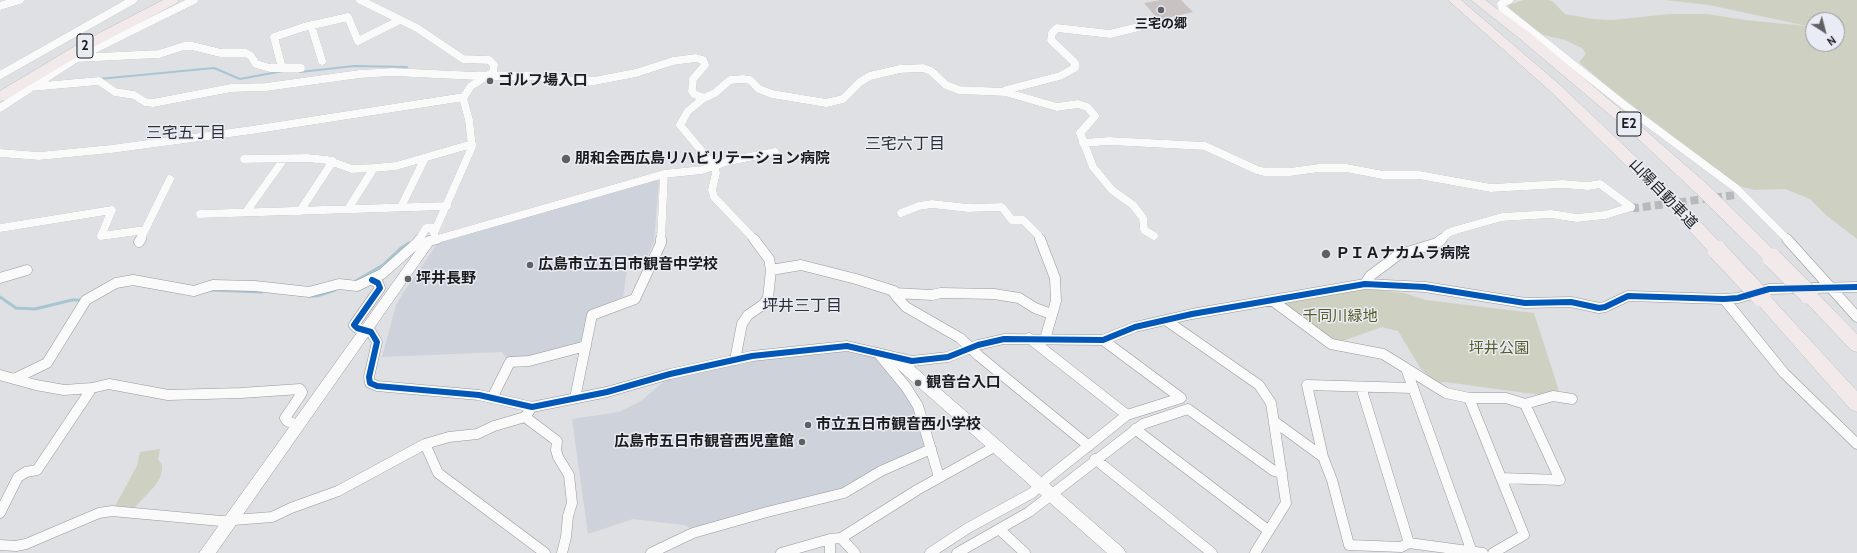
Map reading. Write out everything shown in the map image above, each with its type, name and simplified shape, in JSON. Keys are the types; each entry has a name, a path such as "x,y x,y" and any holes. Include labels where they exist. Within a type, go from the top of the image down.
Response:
{"highway":[{"name":"2","path":"0,86 79,37 149,0"},
{"name":"2","path":"0,97 74,52 173,0"},
{"name":"山陽自動車道","path":"1454,0 1560,93 1664,193 1761,297 1857,404"},
{"name":"山陽自動車道","path":"1477,0 1531,41 1640,133 1702,189 1857,345"}],"street":[{"path":"0,6 20,0"},
{"path":"0,75 133,0"},
{"path":"0,108 78,58 194,0"},
{"path":"207,553 364,330 429,241 447,206 472,144 469,119 463,102 464,97 471,86 487,76 493,65 462,59 416,28 360,0"},
{"path":"1509,0 1501,4 1502,8 1628,108 1668,136 1737,189 1738,194 1797,248 1857,317"},
{"path":"282,68 274,37 311,25 348,17 358,41 400,20"},
{"path":"1000,91 1046,81 1065,74 1074,68 1075,63 1051,40 1052,33 1057,28 1110,34 1159,22"},
{"path":"311,25 322,61"},
{"path":"78,58 114,58 137,54 159,54 184,46 192,46 221,53 246,53 251,56 256,64 270,68 301,68"},
{"path":"31,87 99,81 115,92 134,95 145,102 153,103 231,88 266,87 360,74 392,72 487,76 530,76 574,81 594,81 636,73 673,61 696,58 703,60 705,64 704,69 693,79 692,91 694,94 704,98"},
{"path":"735,360 742,324 748,315 764,304 768,298 771,270 769,259 749,232 714,197 712,190 716,173 714,165 680,124 688,112 704,98 708,98 730,80 750,80 759,89 772,94 831,102 843,99 860,82 870,76 900,69 918,68 931,71 946,85 954,89 977,92 1008,92 1058,107 1078,104 1087,107 1095,116 1080,133 1093,167 1112,190 1133,205 1143,218 1144,230 1154,236"},
{"path":"0,153 39,156 111,149 252,130 340,115 464,97"},
{"path":"1083,143 1109,141 1205,146 1257,170 1265,172 1290,172 1319,168 1346,168 1383,175 1419,175 1491,188 1562,184 1588,186 1600,184 1631,207 1605,215 1576,218 1550,214 1502,217 1456,230 1448,233 1437,243 1398,255 1370,276 1365,284"},
{"path":"244,159 307,158 333,161 352,169 374,168 396,166 472,144"},
{"path":"429,241 664,174 702,170 714,165 775,152"},
{"path":"401,207 425,158"},
{"path":"246,212 284,159"},
{"path":"300,211 333,161"},
{"path":"348,209 374,168"},
{"path":"575,398 592,315 636,299 661,242 664,174"},
{"path":"139,242 170,179"},
{"path":"901,212 919,206 932,204 968,208 1002,207 1012,220 1023,220 1038,235 1055,278 1056,300 1045,339"},
{"path":"200,214 447,206"},
{"path":"0,228 112,210 101,236 145,230"},
{"path":"14,379 47,363 86,300 116,283 133,280 194,292 213,285 255,286 309,292 339,284 358,286 382,274 412,248 426,228 436,228"},
{"path":"771,270 801,265 856,278 894,291 906,307 954,334 1089,446"},
{"path":"0,278 27,270"},
{"path":"372,280 380,285 380,288 354,325 356,328 371,332 377,342 368,378 370,383 373,385 472,394 532,407 607,392 670,374 735,360 834,347 846,346 877,352 896,359 912,361 948,357 971,348 1004,339 1029,338 1103,340 1135,327 1167,321 1192,314 1365,284 1425,287 1483,295 1525,303 1571,302 1599,308 1605,307 1628,296 1724,299 1738,298 1769,290 1857,287"},
{"path":"894,293 932,295 941,292 994,294 1019,298 1051,314"},
{"path":"1724,299 1784,373 1857,444"},
{"path":"1272,301 1295,319 1336,346 1377,352 1446,393 1469,398 1506,398 1525,404 1553,396 1572,399"},
{"path":"1167,321 1259,385 1271,403 1286,503 1255,553"},
{"path":"1029,338 1127,415"},
{"path":"930,553 968,528 1014,504 1041,486 1048,478 1127,415 1181,398 1103,340"},
{"path":"492,398 510,362 530,360 586,346"},
{"path":"877,352 914,397 923,417 939,478"},
{"path":"896,359 1118,553"},
{"path":"1407,371 1412,388 1477,552 1409,543 1401,547 1349,545 1332,480 1323,457 1307,384 1412,388"},
{"path":"0,375 36,386 64,390 92,388 109,384 121,385 142,391 168,395 300,389 302,392 300,396 285,418 287,421 297,425"},
{"path":"1361,387 1409,543"},
{"path":"0,513 18,476 26,472 37,470 92,388"},
{"path":"1469,398 1524,535 1493,553"},
{"path":"1501,478 1560,480 1525,404"},
{"path":"0,545 16,546 26,544 99,513 112,511 123,510 146,515 230,521 274,516 291,508 338,491 425,444 449,436 477,434 494,426 525,417 532,407"},
{"path":"957,553 986,534 999,529 1029,512 1095,459 1143,424 1188,409 1274,471 1282,473"},
{"path":"525,417 558,441 556,450 558,457 569,475 572,503 568,516 566,538 562,553"},
{"path":"1275,422 1323,457"},
{"path":"1136,429 1269,530"},
{"path":"425,444 438,473 545,553"},
{"path":"781,553 835,539 917,490 996,446"},
{"path":"651,553 693,533 766,512 844,493 881,471 931,448"},
{"path":"1095,459 1212,553"},
{"path":"999,529 1025,553"},
{"path":"830,553 835,539"},
{"path":"835,539 855,553"}],"shaded area":[{"name":"広島市立五日市観音中学校","path":"656,180 659,181 654,241 646,259 627,270 623,297 589,311 580,344 533,356 506,358 502,352 382,357 396,305 440,240"},
{"path":"848,350 877,359 911,397 925,445 923,447 845,489 693,529 684,525 633,519 588,534 572,419 619,412 641,401 667,379 746,362 820,352"}],"green space":[{"path":"1524,0 1548,0 1552,1 1565,14 1593,19 1612,20 1670,14 1707,14 1745,20 1805,26 1805,52 1845,52 1845,12 1805,12 1805,26 1709,5 1665,0 1857,0 1857,239 1827,216 1810,199 1785,189 1755,190 1739,186 1608,87 1579,62 1586,54 1582,48 1565,40 1543,35 1511,11 1508,5"},
{"name":"坪井公園","path":"1368,289 1404,293 1426,300 1534,313 1559,391 1541,395 1445,382 1436,383 1421,369 1398,331 1382,327 1337,343 1284,303"},
{"path":"160,449 158,459 162,465 162,470 160,478 154,487 133,509 114,508 137,466 140,452"}],"building":[{"name":"三宅の郷","path":"1161,0 1181,0 1193,12 1163,19 1156,17 1144,3"}],"waterway":[{"path":"300,72 354,66 407,67"},
{"path":"99,79 214,68 240,79 283,71"},
{"path":"354,282 383,265 401,248 409,243"},
{"path":"209,290 262,292"},
{"path":"309,296 317,296 335,290"},
{"path":"0,297 16,308 35,309 72,300 81,300"}],"tunnel":[{"path":"1631,207 1636,208 1735,195"}],"cycle path":[{"path":"372,280 378,283 380,288 354,325 357,328 371,332 377,342 369,377 370,383 377,386 479,395 532,407 607,392 670,374 752,356 847,346 912,361 948,357 978,345 1004,339 1103,340 1135,327 1192,314 1365,284 1425,287 1483,295 1525,303 1571,302 1599,308 1605,307 1628,296 1724,299 1738,298 1769,289 1857,287"}],"place":[{"name":"三宅の郷","path":"1161,10"},
{"name":"ゴルフ場入口","path":"490,81"},
{"name":"朋和会西広島リハビリテーション病院","path":"566,159"},
{"name":"ＰＩＡナカムラ病院","path":"1326,254"},
{"name":"広島市立五日市観音中学校","path":"530,265"},
{"name":"坪井長野","path":"408,279"},
{"name":"観音台入口","path":"918,383"},
{"name":"市立五日市観音西小学校","path":"808,425"},
{"name":"広島市五日市観音西児童館","path":"802,442"}],"district":[{"name":"三宅五丁目","path":"186,133"},
{"name":"三宅六丁目","path":"905,144"},
{"name":"坪井三丁目","path":"802,306"}],"park label":[{"name":"千同川緑地","path":"1340,317"}]}
